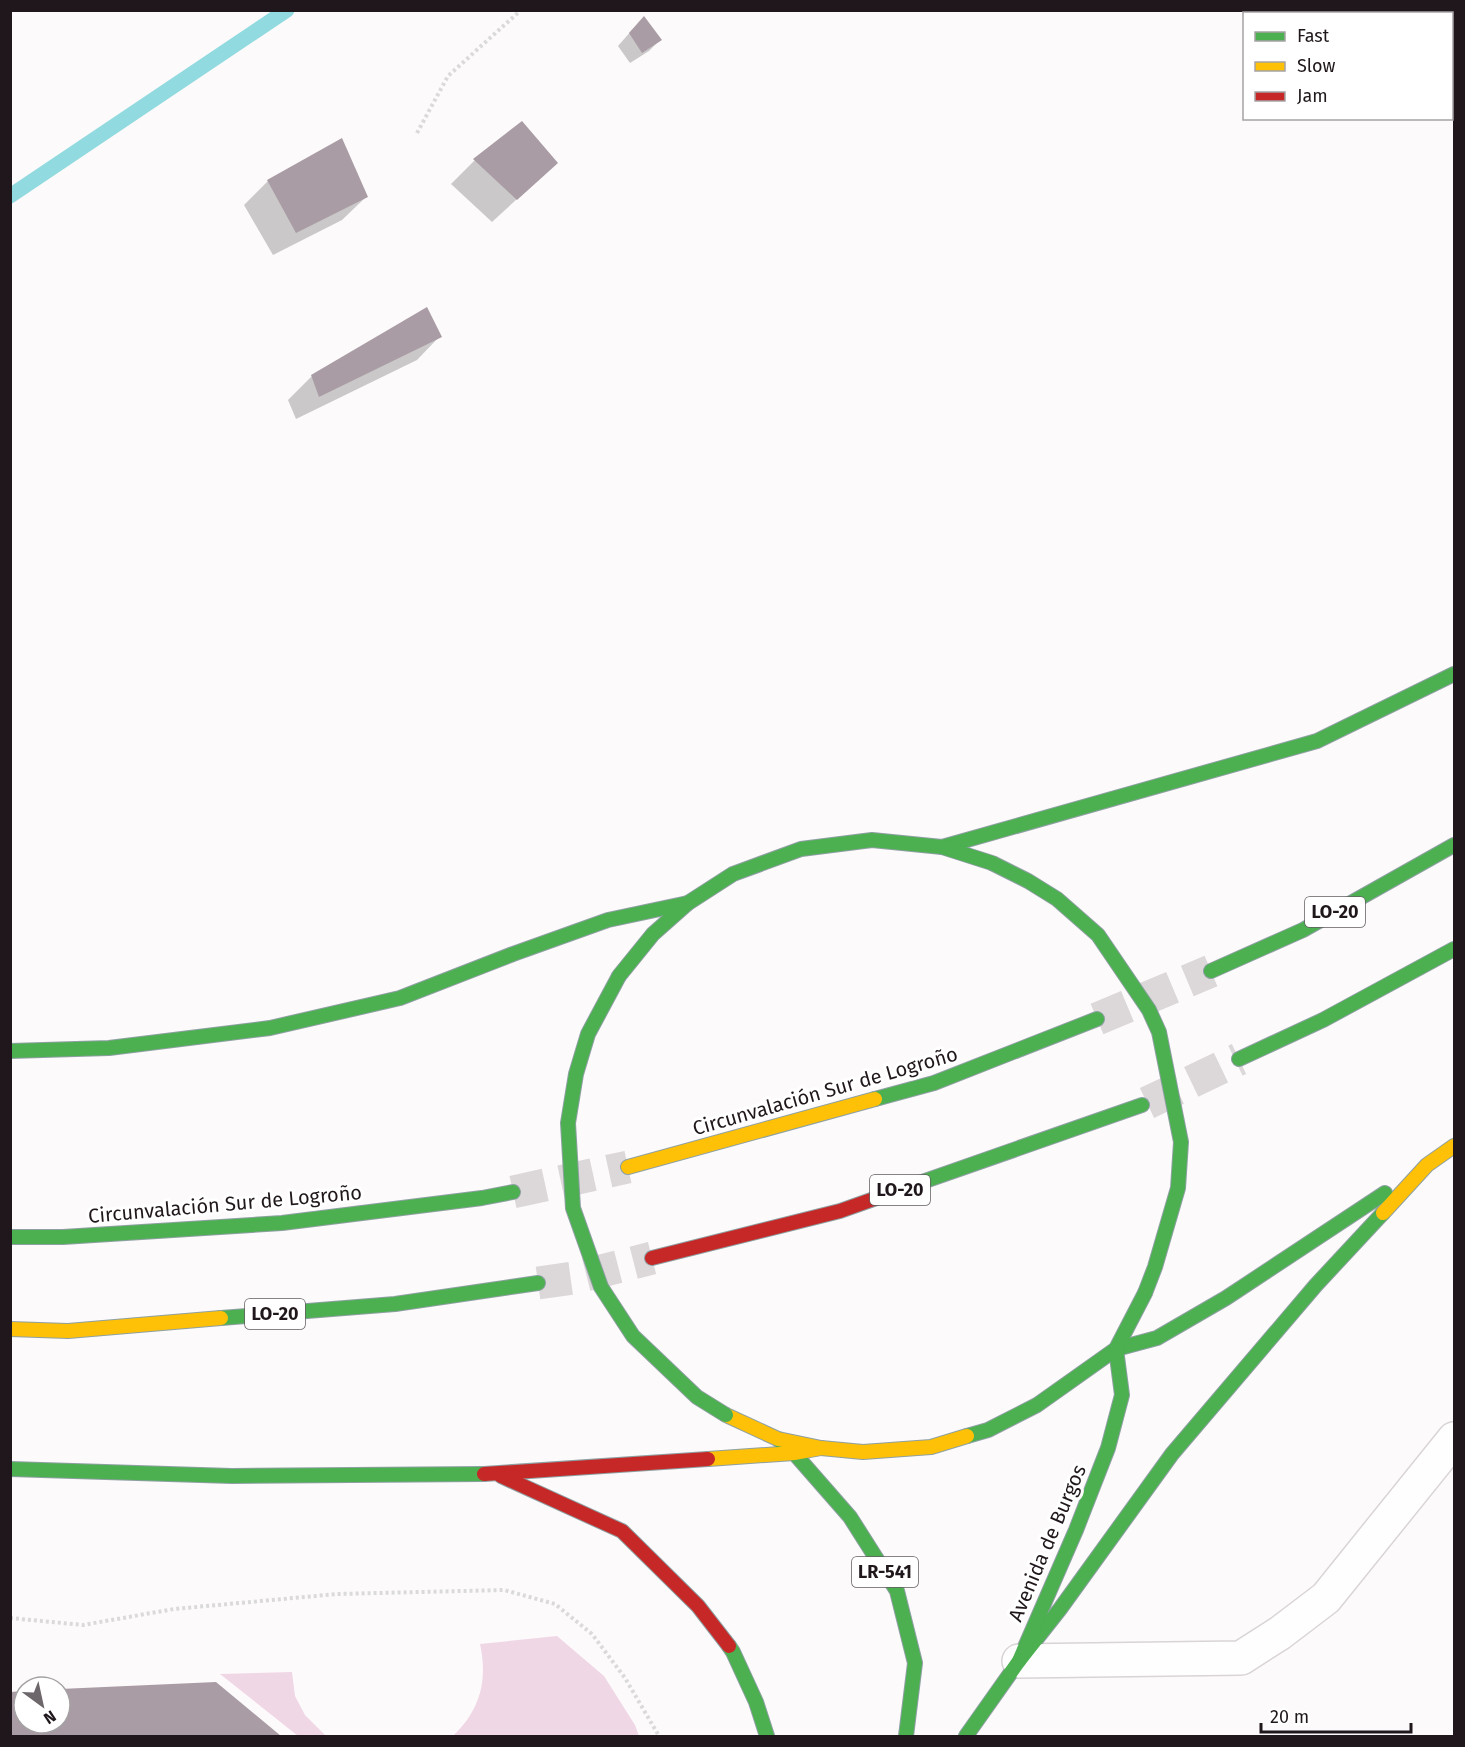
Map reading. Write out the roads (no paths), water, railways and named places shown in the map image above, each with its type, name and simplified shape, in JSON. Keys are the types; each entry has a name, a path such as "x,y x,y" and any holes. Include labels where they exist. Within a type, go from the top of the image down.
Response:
{"main road":[{"path":"942,847 1317,741 1455,674"},
{"path":"1116,1349 1145,1293 1155,1267 1178,1188 1181,1142 1159,1032 1149,1010 1098,935 1057,899 1029,881 992,863 942,847 872,840 801,849 733,874 688,903 653,934 619,976 588,1034 576,1074 568,1123 573,1208 601,1287 633,1336 697,1397 726,1415 778,1439 821,1448 863,1452 931,1447 988,1430 1037,1405 1116,1349 1157,1338 1226,1298 1455,1146"},
{"name":"LO-20","path":"1211,971 1303,930 1455,845"},
{"path":"10,1051 109,1048 270,1028 400,998 608,920 688,903"},
{"path":"1239,1059 1323,1020 1455,949"},
{"name":"Circunvalación Sur de Logroño","path":"628,1167 934,1083 1097,1019"},
{"name":"LO-20","path":"652,1258 840,1211 1142,1105"},
{"path":"1019,1661 1060,1610 1172,1454 1316,1285 1427,1166"},
{"name":"Circunvalación Sur de Logroño","path":"10,1237 63,1237 282,1223 482,1198 513,1192"},
{"name":"LO-20","path":"10,1329 68,1331 395,1304 538,1284"},
{"name":"Avenida de Burgos","path":"966,1737 1019,1661 1076,1530 1108,1448 1122,1395 1116,1349"},
{"name":"LR-541","path":"778,1439 850,1517 897,1591 915,1664 906,1737"},
{"path":"10,1469 232,1476 497,1474 794,1454 821,1448"},
{"path":"497,1474 622,1531 698,1606 733,1652 756,1702 767,1737"}],"street":[{"path":"1019,1661 1241,1658 1280,1633 1326,1598 1455,1439"}],"waterway":[{"path":"10,196 287,10"}],"tunnel":[{"path":"1097,1019 1211,971"},
{"path":"1147,1103 1239,1059"},
{"path":"513,1192 628,1167"},
{"path":"538,1283 574,1278 652,1258"}]}
